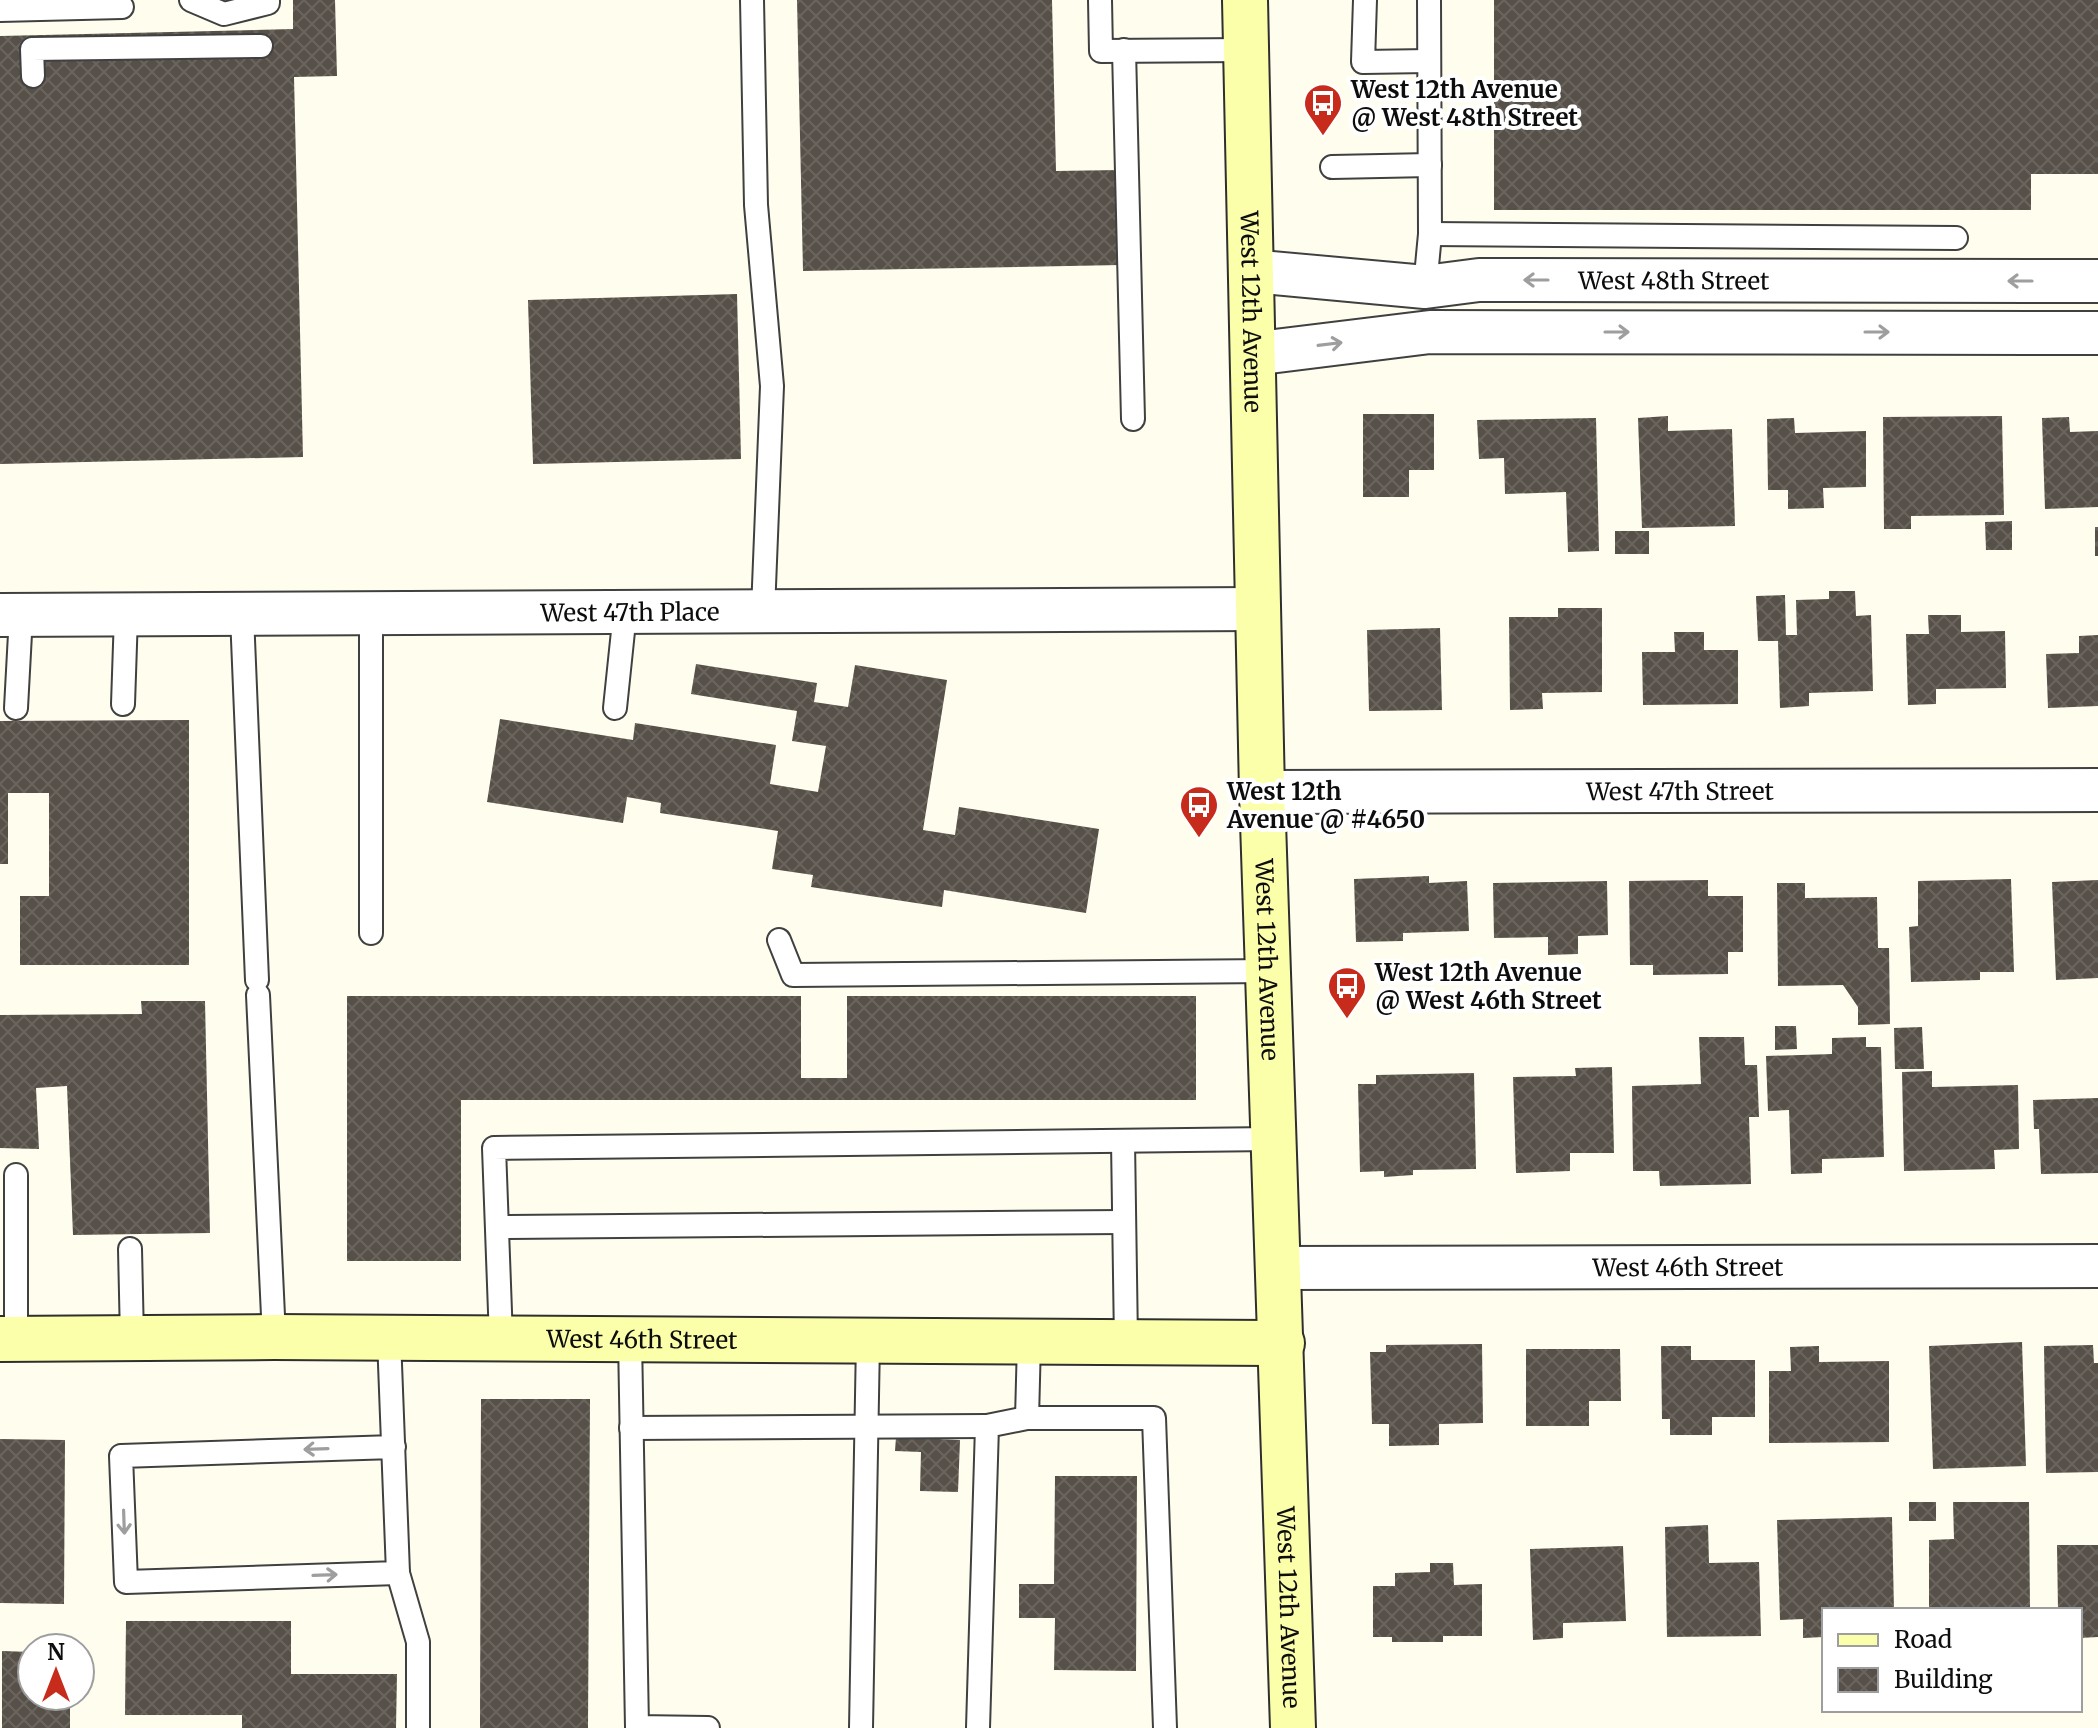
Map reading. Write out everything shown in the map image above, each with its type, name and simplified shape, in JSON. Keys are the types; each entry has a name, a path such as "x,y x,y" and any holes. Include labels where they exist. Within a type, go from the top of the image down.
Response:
{"main road":[{"name":"West 12th Avenue","path":"1245,0 1262,792 1293,1728"},
{"name":"West 46th Street","path":"8,1339 274,1337 1282,1343"}],"street":[{"name":"West 48th Street","path":"1251,271 1425,287 1479,280 2098,281"},
{"path":"1252,354 1430,332 2098,333"},
{"name":"West 47th Place","path":"10,615 1258,609"},
{"name":"West 47th Street","path":"1262,792 2098,790"},
{"name":"West 46th Street","path":"1280,1268 2098,1266"}],"lane":[{"path":"191,0 224,14 268,3 268,0"},
{"path":"752,0 756,205 772,386 763,611"},
{"path":"1100,0 1101,51 1246,50"},
{"path":"1365,0 1363,62 1429,61"},
{"path":"1425,287 1430,234 1429,0"},
{"path":"0,10 122,7"},
{"path":"33,76 32,49 261,46"},
{"path":"1124,50 1133,419"},
{"path":"1332,167 1430,165"},
{"path":"1430,234 1956,238"},
{"path":"615,708 625,612"},
{"path":"371,613 371,933"},
{"path":"10,615 16,708"},
{"path":"123,704 126,615"},
{"path":"242,615 274,1337"},
{"path":"779,940 793,975 1269,971"},
{"path":"501,1339 494,1148 1275,1139"},
{"path":"1123,1141 1126,1342"},
{"path":"8,1339 16,1175"},
{"path":"497,1227 1124,1222"},
{"path":"130,1249 132,1338"},
{"path":"389,1338 398,1573 418,1642 418,1728"},
{"path":"630,1339 637,1727 708,1728"},
{"path":"861,1728 868,1341"},
{"path":"1027,1418 1029,1342"},
{"path":"631,1428 987,1426 1027,1418 1154,1418 1165,1728"},
{"path":"978,1728 987,1426"},
{"path":"394,1447 121,1456 126,1582 398,1573"}],"building":[{"path":"293,0 335,0 337,76 294,77 303,457 0,464 0,36 293,29"},
{"path":"797,0 1052,0 1056,171 1119,170 1121,265 803,271"},
{"path":"1494,0 2098,0 2098,174 2031,174 2031,210 1494,210"},
{"path":"737,294 741,459 533,464 528,300"},
{"path":"1363,414 1434,414 1434,470 1409,470 1409,497 1363,497"},
{"path":"1668,416 1668,431 1732,429 1735,526 1642,528 1638,418"},
{"path":"2002,416 2004,515 1911,516 1911,529 1884,529 1883,417"},
{"path":"2069,417 2070,432 2098,431 2098,507 2045,509 2042,418"},
{"path":"1596,418 1599,551 1568,552 1566,492 1505,494 1504,458 1479,459 1477,420"},
{"path":"1794,418 1795,433 1866,431 1866,487 1823,488 1824,508 1788,509 1788,490 1768,490 1767,419"},
{"path":"2012,521 2012,550 1986,550 1985,522"},
{"path":"2095,527 2098,527 2098,556 2095,556"},
{"path":"1615,531 1649,531 1649,554 1615,554"},
{"path":"1829,591 1855,591 1856,616 1871,615 1873,691 1809,693 1809,706 1780,708 1778,641 1758,641 1756,596 1785,595 1786,635 1797,635 1796,600 1829,599"},
{"path":"1558,608 1602,608 1602,692 1542,693 1543,709 1510,710 1509,617 1558,617"},
{"path":"1928,615 1961,615 1961,632 2005,631 2006,688 1936,689 1936,704 1908,705 1906,634 1929,634"},
{"path":"1440,628 1442,710 1369,711 1367,630"},
{"path":"1674,632 1704,632 1704,650 1738,650 1738,704 1643,705 1642,652 1675,652"},
{"path":"2098,635 2098,706 2048,708 2046,654 2079,653 2079,636"},
{"path":"696,664 817,683 814,702 848,707 855,665 947,680 923,830 955,835 959,807 1099,829 1086,913 944,890 942,907 811,887 813,875 772,869 778,831 660,813 661,803 627,797 623,823 487,802 500,719 633,740 635,723 776,745 770,784 818,792 826,746 792,741 797,711 691,694"},
{"path":"189,720 189,965 20,965 20,896 49,896 49,793 8,793 8,864 0,864 0,721"},
{"path":"1429,876 1429,883 1467,881 1469,931 1403,933 1403,941 1356,942 1354,879"},
{"path":"2011,879 2014,972 1980,972 1980,980 1911,982 1909,927 1918,926 1918,881"},
{"path":"1708,880 1708,896 1743,896 1743,952 1728,952 1728,974 1653,975 1653,965 1630,965 1629,881"},
{"path":"2098,880 2098,978 2056,980 2052,882"},
{"path":"1607,881 1608,935 1578,936 1578,954 1548,955 1548,937 1494,938 1493,883"},
{"path":"1777,883 1805,883 1805,898 1877,897 1878,948 1889,948 1890,1024 1858,1025 1858,1007 1843,985 1778,986"},
{"path":"347,996 801,996 801,1078 847,1078 847,996 1196,996 1196,1100 461,1100 461,1261 347,1261"},
{"path":"141,1001 205,1001 210,1233 73,1235 67,1086 36,1088 39,1149 0,1148 0,1015 142,1014"},
{"path":"1775,1026 1796,1026 1797,1049 1775,1050"},
{"path":"1922,1027 1924,1069 1895,1069 1894,1028"},
{"path":"1699,1037 1744,1037 1745,1065 1757,1065 1759,1117 1749,1117 1751,1184 1660,1186 1659,1171 1633,1171 1632,1086 1701,1084"},
{"path":"1866,1037 1866,1047 1881,1047 1884,1157 1822,1159 1822,1173 1791,1174 1789,1110 1768,1111 1766,1056 1832,1054 1832,1038"},
{"path":"1612,1067 1614,1153 1570,1153 1570,1171 1516,1173 1513,1077 1576,1076 1575,1068"},
{"path":"1932,1071 1932,1087 2018,1085 2019,1149 1994,1150 1995,1169 1904,1171 1902,1072"},
{"path":"1474,1073 1476,1169 1413,1170 1413,1175 1384,1177 1384,1171 1360,1172 1358,1084 1376,1084 1376,1075"},
{"path":"2098,1098 2098,1173 2041,1174 2039,1129 2034,1129 2033,1100"},
{"path":"2022,1342 2026,1466 1933,1469 1929,1346"},
{"path":"1482,1344 1483,1423 1439,1424 1439,1445 1389,1446 1389,1424 1372,1424 1370,1352 1386,1352 1386,1345"},
{"path":"2093,1345 2094,1363 2098,1363 2098,1472 2046,1473 2044,1346"},
{"path":"1661,1346 1691,1346 1691,1360 1755,1360 1755,1417 1712,1417 1712,1435 1670,1435 1670,1419 1662,1419"},
{"path":"1819,1346 1819,1362 1889,1361 1889,1442 1769,1443 1769,1371 1791,1371 1790,1347"},
{"path":"1526,1349 1620,1349 1621,1401 1589,1401 1589,1426 1526,1426"},
{"path":"481,1399 590,1399 588,1728 480,1728"},
{"path":"896,1437 960,1440 958,1492 920,1491 921,1452 895,1451"},
{"path":"0,1439 65,1440 64,1604 0,1603"},
{"path":"1055,1476 1137,1476 1136,1671 1054,1670 1055,1618 1019,1618 1019,1584 1054,1584"},
{"path":"1909,1502 1936,1502 1936,1521 1909,1521"},
{"path":"1953,1502 2029,1502 2030,1608 1929,1608 1929,1540 1954,1539"},
{"path":"1892,1517 1894,1608 1822,1608 1822,1637 1803,1638 1803,1619 1780,1620 1777,1520"},
{"path":"1708,1525 1709,1563 1759,1562 1761,1636 1667,1637 1665,1527"},
{"path":"2057,1545 2098,1545 2098,1637 2082,1638 2082,1608 2058,1608"},
{"path":"1623,1546 1626,1621 1563,1623 1563,1638 1533,1640 1530,1549"},
{"path":"1430,1563 1453,1563 1454,1585 1482,1584 1482,1636 1443,1636 1443,1642 1392,1642 1392,1637 1373,1637 1373,1586 1395,1586 1395,1573 1430,1572"},
{"path":"126,1621 291,1621 291,1674 397,1674 396,1728 242,1728 242,1715 125,1715"},
{"path":"2,1651 16,1651 16,1712 70,1712 70,1728 2,1728"}],"place":[{"name":"West 12th Avenue @ West 48th Street","path":"1323,137"},
{"name":"West 12th Avenue @ #4650","path":"1199,839"},
{"name":"West 12th Avenue @ West 46th Street","path":"1347,1020"}]}
